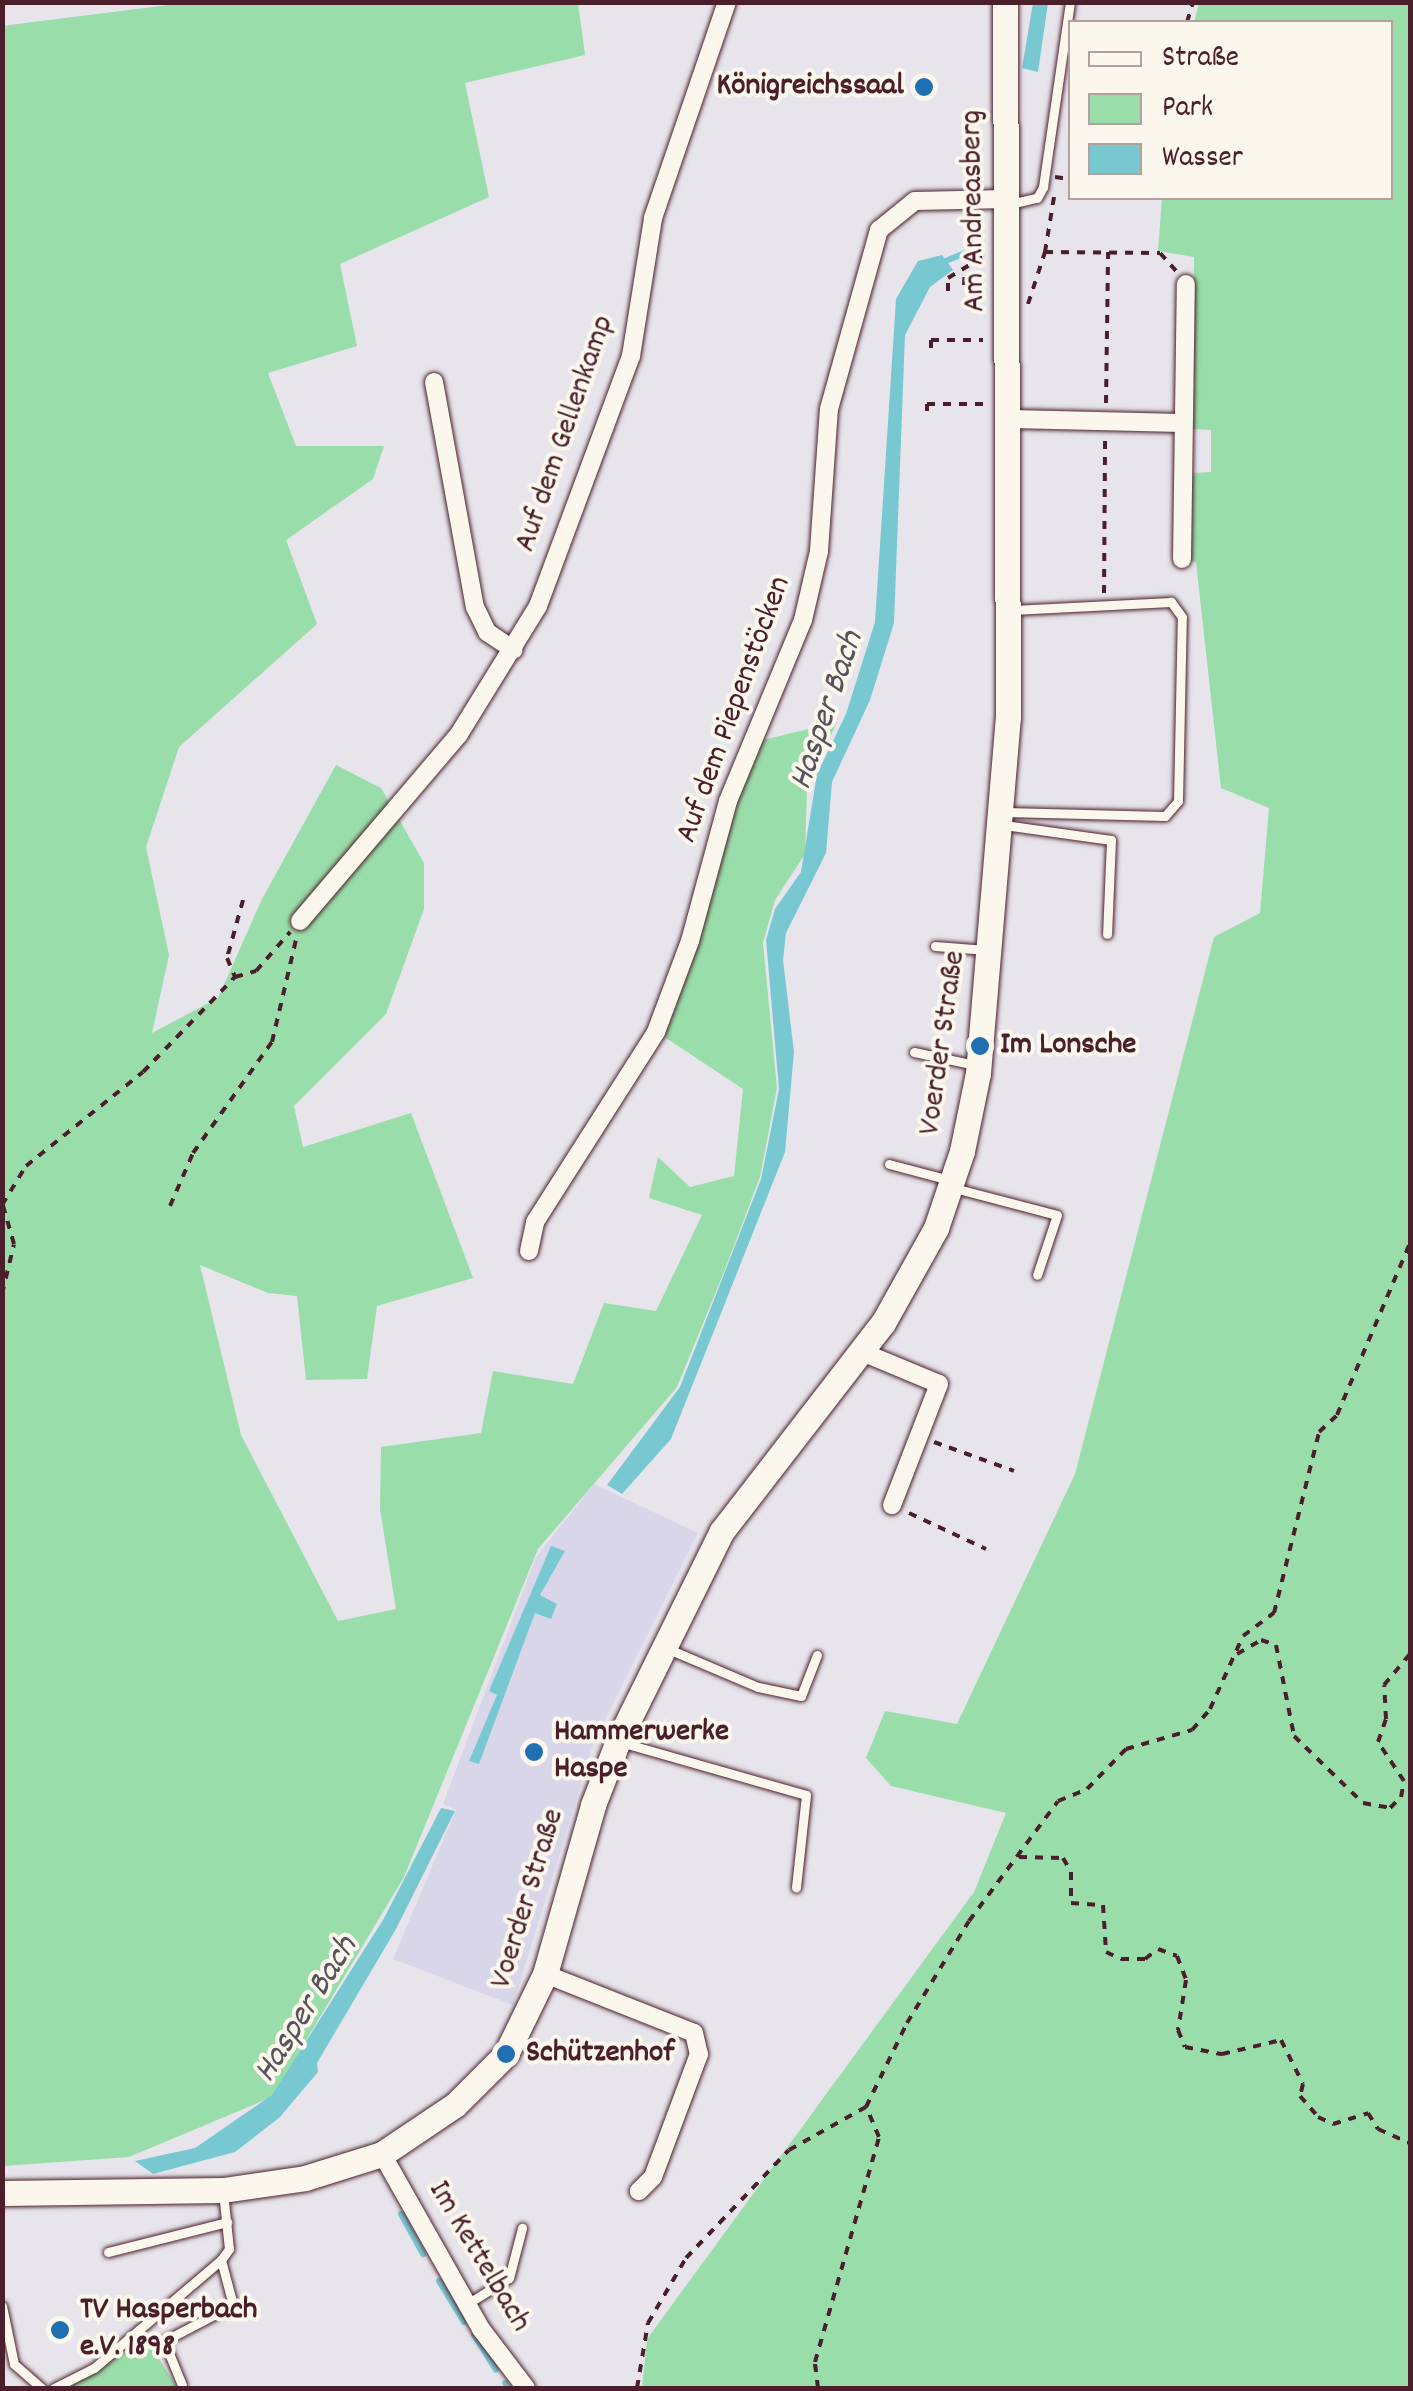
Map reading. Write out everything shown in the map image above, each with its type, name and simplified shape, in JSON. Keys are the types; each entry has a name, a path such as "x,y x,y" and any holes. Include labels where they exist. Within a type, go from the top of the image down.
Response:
{"main road":[{"name":"Am Andreasberg","path":"1005,2 1012,610 1008,718"},
{"name":"Voerder Straße","path":"2,2193 223,2190 305,2178 382,2154 455,2105 506,2054 545,1974 592,1804 664,1646 734,1512 862,1352 919,1264 952,1185 978,1066 1008,718"}],"street":[{"name":"Auf dem Gellenkamp","path":"300,921 459,734 538,606 630,356 653,218 727,2"},
{"name":"Auf dem Piepenstöcken","path":"529,1251 535,1222 656,1032 690,942 728,802 804,620 818,552 829,409 879,230 914,201 1006,202"},
{"path":"1182,559 1186,284"},
{"name":"Auf dem Gellenkamp","path":"434,382 475,607 487,632 514,650"},
{"path":"1010,411 1183,422"},
{"path":"862,1352 939,1384 892,1504"},
{"path":"545,1974 694,2032 699,2054 654,2177 638,2191"},
{"name":"Im Kettelbach","path":"382,2154 467,2304 526,2388"}],"lane":[{"path":"1006,202 1037,198 1043,187 1070,2"},
{"path":"1002,819 1165,816 1178,801 1182,617 1170,602 1012,610"},
{"path":"1002,819 1111,840 1107,934"},
{"path":"935,946 989,950"},
{"path":"914,1052 978,1066"},
{"path":"889,1164 1058,1215 1037,1274"},
{"path":"664,1646 758,1687 801,1696 816,1655"},
{"path":"618,1741 806,1796 796,1887"},
{"path":"54,2388 94,2368 221,2260 229,2249 223,2190"},
{"path":"108,2252 227,2222"},
{"path":"467,2304 509,2278 522,2228"},
{"path":"182,2385 164,2340 234,2305 221,2260"},
{"path":"2,2306 14,2364 42,2388"}],"path":[{"path":"1008,304 1028,304 1046,252 1057,177"},
{"path":"948,291 948,278 1008,242"},
{"path":"1046,252 1160,253 1186,284"},
{"path":"1410,262 1410,350"},
{"path":"964,285 965,268"},
{"path":"931,348 931,340 1008,341"},
{"path":"950,340 950,348"},
{"path":"944,403 944,410"},
{"path":"927,411 928,404 944,403 1010,411"},
{"path":"236,978 227,958 243,900"},
{"path":"2,1294 14,1244 2,1205 26,1166 142,1072 236,978 256,971 300,921"},
{"path":"170,1206 193,1153 272,1042 300,921"},
{"path":"636,2388 648,2324 686,2258 790,2150 866,2107 907,2023 1016,1857 1058,1801 1087,1788 1126,1749 1192,1730 1210,1709 1243,1636 1274,1613 1318,1432 1336,1415 1410,1243"},
{"path":"920,1436 1014,1471"},
{"path":"892,1504 986,1550"},
{"path":"1234,1657 1261,1640 1276,1646 1294,1736 1363,1803 1390,1808 1404,1781 1378,1742 1386,1719 1384,1686 1410,1654"},
{"path":"1016,1857 1062,1858 1072,1872 1071,1903 1103,1905 1106,1952 1122,1959 1146,1959 1158,1950 1177,1956 1186,1980 1178,2030 1184,2047 1222,2054 1281,2040 1303,2084 1300,2096 1318,2116 1333,2124 1368,2112 1378,2129 1410,2143"},
{"path":"818,2388 814,2362 878,2138 866,2107"}],"shaded area":[{"name":"Hammerwerke Haspe","path":"594,1484 698,1533 594,1742 513,2005 393,1959 456,1810 443,1804 536,1557"}],"green space":[{"path":"192,2 578,3 585,55 465,83 489,197 340,264 357,346 268,373 296,446 384,446 373,479 286,540 317,624 179,747 146,847 169,955 152,1033 218,998 262,899 336,765 381,788 424,863 424,909 386,1014 294,1106 303,1147 411,1113 473,1278 377,1306 367,1379 306,1380 297,1296 268,1293 200,1265 241,1435 338,1621 396,1609 380,1509 381,1447 481,1433 493,1371 573,1384 604,1303 656,1311 702,1215 649,1198 658,1157 690,1187 734,1176 743,1089 660,1034 734,802 763,740 837,722 807,789 805,854 775,900 763,943 777,1088 760,1177 677,1387 538,1549 404,1877 272,2097 129,2157 3,2166 2,26"},
{"path":"1199,3 1410,3 1410,2388 642,2388 647,2339 974,1892 1006,1813 891,1786 866,1758 885,1711 957,1724 1075,1474 1214,937 1260,913 1269,808 1221,788 1196,562 1190,561 1192,473 1211,472 1211,430 1193,429 1194,257 1158,251 1162,200 1393,200 1393,20 1195,20"},
{"path":"146,2337 177,2388 66,2388 97,2371"}],"water":[{"path":"1033,3 1048,3 1038,72 1022,68"},
{"path":"942,255 953,270 930,287 905,335 894,623 870,700 832,782 826,853 786,933 783,960 794,1052 785,1152 671,1439 622,1494 607,1485 680,1387 761,1179 779,1089 766,940 775,909 801,872 817,774 846,714 875,622 896,299 918,261"},
{"path":"551,1546 565,1551 540,1595 557,1604 551,1619 535,1613 479,1764 469,1761 497,1695 489,1691"},
{"path":"441,1808 455,1811 396,1929 317,2063 318,2072 280,2117 235,2152 153,2174 135,2161 195,2148 272,2095 383,1920"}],"waterway":[{"name":"Hasper Bach","path":"943,262 968,252"},
{"path":"401,2214 423,2254"},
{"path":"439,2281 464,2322"},
{"path":"474,2335 496,2370"},
{"path":"505,2383 508,2388"}],"place":[{"name":"Königreichssaal","path":"924,87"},
{"name":"Im Lonsche","path":"980,1046"},
{"name":"Hammerwerke Haspe","path":"534,1752"},
{"name":"Schützenhof","path":"506,2054"},
{"name":"TV Hasperbach e.V. 1898","path":"60,2330"}]}
